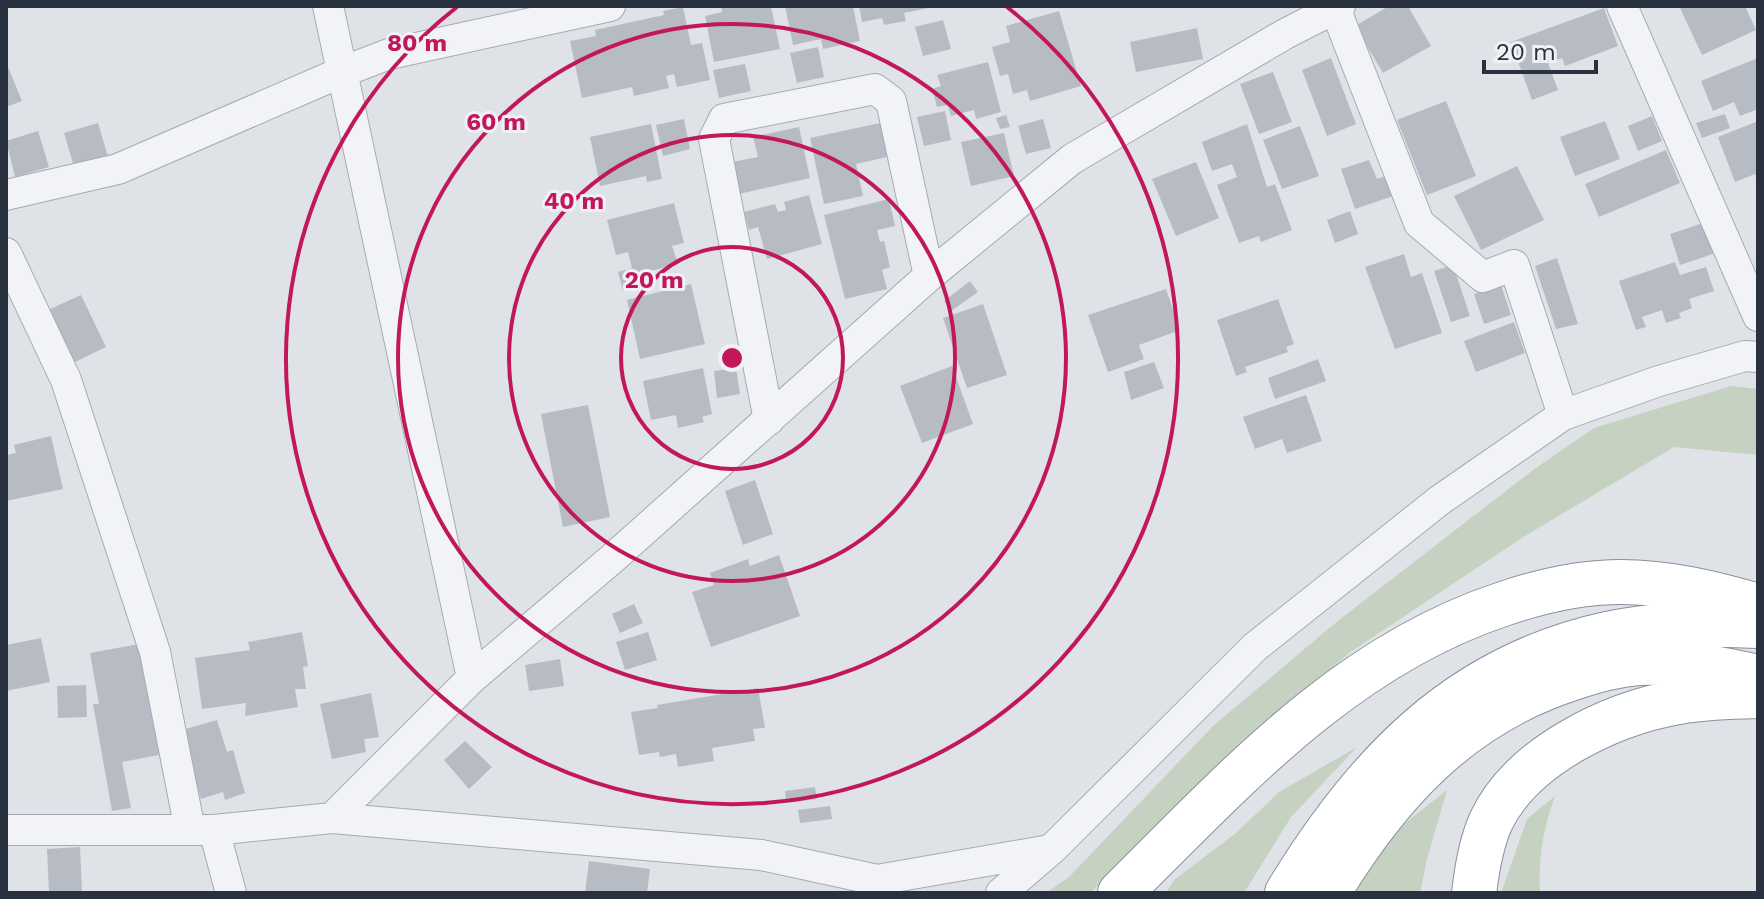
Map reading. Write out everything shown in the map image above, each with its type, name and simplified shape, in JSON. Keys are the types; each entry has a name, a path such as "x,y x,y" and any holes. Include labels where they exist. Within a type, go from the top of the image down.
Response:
{"highway":[{"path":"1120,893 1221,793 1303,718 1348,683 1439,627 1526,596 1572,586 1620,582 1669,585 1758,606"},
{"path":"1287,893 1334,820 1379,766 1420,727 1466,691 1507,667 1557,648 1648,627 1699,624 1758,626"},
{"path":"1328,893 1373,826 1413,778 1454,740 1499,709 1545,687 1592,672 1637,663 1720,668 1758,677"},
{"path":"1474,893 1479,860 1491,822 1511,789 1542,760 1582,736 1630,715 1677,702 1758,696"}],"street":[{"path":"328,6 472,678"},
{"path":"6,195 118,169 389,54 610,6"},
{"path":"1622,6 1758,316"},
{"path":"332,818 472,678 769,420 929,276 1072,159 1285,34 1338,7 1419,223 1483,277 1514,265 1563,415"},
{"path":"769,420 714,139 724,119 875,89 891,101 929,276"},
{"path":"6,253 66,380 155,652 202,830 231,893"},
{"path":"1001,893 1052,849 1255,647 1440,500 1563,415 1659,381 1745,356 1758,357"},
{"path":"6,830 202,830 332,818 761,855 877,880 1052,849"}],"green space":[{"path":"1731,386 1758,389 1758,455 1674,447 1525,536 1349,653 1257,734 1090,893 1046,893 1069,877 1213,726 1339,620 1533,470 1594,428"},
{"path":"1357,747 1291,817 1244,893 1166,893 1174,880 1236,833 1279,792"},
{"path":"1447,790 1420,893 1351,893 1400,827"},
{"path":"1555,796 1542,844 1540,893 1501,893 1527,819"}],"building":[{"path":"721,6 771,6 780,49 714,62 705,16 722,12"},
{"path":"785,6 853,6 860,41 823,49 821,39 793,45"},
{"path":"859,6 933,7 904,13 906,21 884,25 882,18 862,22"},
{"path":"1389,6 1408,6 1431,46 1383,73 1355,26"},
{"path":"1679,6 1745,6 1756,30 1702,55"},
{"path":"683,7 691,45 702,43 710,80 677,87 674,74 666,76 669,88 634,96 632,87 582,98 570,41 596,36 595,30 664,15 663,11"},
{"path":"1604,8 1618,46 1565,66 1562,58 1548,63 1558,90 1532,100 1511,42"},
{"path":"1059,11 1081,86 1030,101 1027,90 1013,94 1008,74 1000,76 992,47 1010,42 1006,26"},
{"path":"943,20 951,49 923,56 915,27"},
{"path":"1197,28 1203,59 1136,72 1130,42"},
{"path":"818,47 824,77 797,83 790,53"},
{"path":"1331,58 1356,124 1327,136 1302,70"},
{"path":"1758,58 1758,109 1740,116 1734,102 1713,111 1701,81"},
{"path":"6,62 22,101 6,107"},
{"path":"988,62 1001,112 976,119 974,110 951,116 948,105 937,107 932,89 941,86 937,75"},
{"path":"745,64 751,91 719,98 713,70"},
{"path":"1273,72 1292,122 1259,134 1240,84"},
{"path":"1446,101 1476,176 1427,195 1397,120"},
{"path":"945,111 951,140 924,146 917,117"},
{"path":"1725,114 1730,128 1702,138 1696,123"},
{"path":"1006,115 1010,127 1000,129 996,118"},
{"path":"1652,116 1662,141 1638,151 1628,126"},
{"path":"684,119 690,149 663,156 656,125"},
{"path":"1043,119 1051,148 1026,154 1018,126"},
{"path":"1605,121 1620,159 1575,176 1560,137"},
{"path":"1758,121 1758,182 1755,174 1735,182 1718,137"},
{"path":"98,123 109,160 75,170 64,133"},
{"path":"880,123 887,157 856,164 863,196 824,204 810,138"},
{"path":"651,124 662,179 647,182 646,176 600,186 590,137"},
{"path":"1247,124 1267,187 1275,184 1292,230 1261,242 1259,236 1239,243 1217,185 1237,177 1232,164 1212,171 1202,142"},
{"path":"1300,126 1319,176 1282,189 1263,140"},
{"path":"799,127 810,178 739,194 732,162 758,157 753,137"},
{"path":"38,131 49,167 15,177 6,141"},
{"path":"1004,133 1014,176 971,186 961,142"},
{"path":"1666,150 1680,183 1599,217 1585,184"},
{"path":"1369,160 1377,179 1385,176 1393,196 1355,209 1341,169"},
{"path":"1196,162 1219,218 1176,236 1152,179"},
{"path":"1517,166 1544,220 1481,250 1454,196"},
{"path":"809,195 822,244 767,259 758,227 749,230 744,212 775,204 778,212 786,210 784,202"},
{"path":"889,199 895,226 877,230 880,242 884,241 890,267 882,270 887,289 845,299 824,215"},
{"path":"674,203 684,243 672,246 678,264 631,276 634,288 623,291 618,272 632,268 628,252 616,255 607,220"},
{"path":"1350,211 1358,234 1335,243 1327,220"},
{"path":"1703,223 1713,254 1680,265 1670,234"},
{"path":"1404,254 1411,277 1422,273 1442,333 1395,349 1365,267"},
{"path":"1557,258 1578,324 1556,329 1535,266"},
{"path":"1675,262 1680,275 1706,267 1714,291 1689,299 1692,308 1679,313 1681,318 1666,323 1662,310 1642,317 1646,327 1636,330 1619,281"},
{"path":"1453,265 1470,316 1451,322 1434,271"},
{"path":"970,281 978,292 951,311 944,301"},
{"path":"691,284 705,344 640,359 627,300"},
{"path":"1501,285 1511,315 1484,324 1474,294"},
{"path":"1166,289 1180,330 1139,345 1144,359 1108,372 1088,315"},
{"path":"81,295 106,347 73,363 48,310"},
{"path":"1278,299 1294,344 1286,347 1288,352 1245,367 1247,372 1236,376 1217,320"},
{"path":"983,304 1007,375 967,388 943,318"},
{"path":"1514,322 1525,353 1476,372 1464,341"},
{"path":"1318,359 1326,381 1275,399 1268,378"},
{"path":"1154,362 1164,388 1131,400 1124,372"},
{"path":"952,366 973,424 922,443 900,386"},
{"path":"703,368 712,414 702,417 704,422 678,428 676,415 651,420 643,381"},
{"path":"736,368 740,394 717,398 714,371"},
{"path":"1306,395 1322,441 1287,453 1282,439 1255,449 1243,417"},
{"path":"588,405 610,517 563,527 541,414"},
{"path":"51,436 63,489 6,501 6,455 16,453 14,445"},
{"path":"755,480 773,534 743,545 725,491"},
{"path":"779,555 800,616 711,647 692,592 714,585 710,573 748,559 750,566"},
{"path":"634,604 643,623 620,633 612,614"},
{"path":"302,632 308,666 303,667 306,689 295,689 298,707 245,716 246,703 202,709 195,658 250,650 248,642"},
{"path":"648,632 657,660 625,670 616,642"},
{"path":"41,638 50,682 6,691 6,645"},
{"path":"139,644 159,755 122,762 131,808 112,811 93,704 99,704 90,653"},
{"path":"560,659 564,686 529,691 525,665"},
{"path":"86,685 87,717 58,718 57,686"},
{"path":"758,688 765,728 753,729 755,741 712,748 714,761 678,767 676,754 660,757 659,752 639,755 631,712"},
{"path":"371,693 379,737 364,739 366,752 332,759 320,704"},
{"path":"217,720 227,752 233,750 245,793 225,800 223,792 201,799 182,730"},
{"path":"465,741 492,767 469,789 444,760"},
{"path":"815,787 817,799 786,803 785,791"},
{"path":"830,806 832,819 800,823 798,810"},
{"path":"80,847 82,892 49,893 47,849"},
{"path":"589,861 650,869 647,893 585,893"}]}
